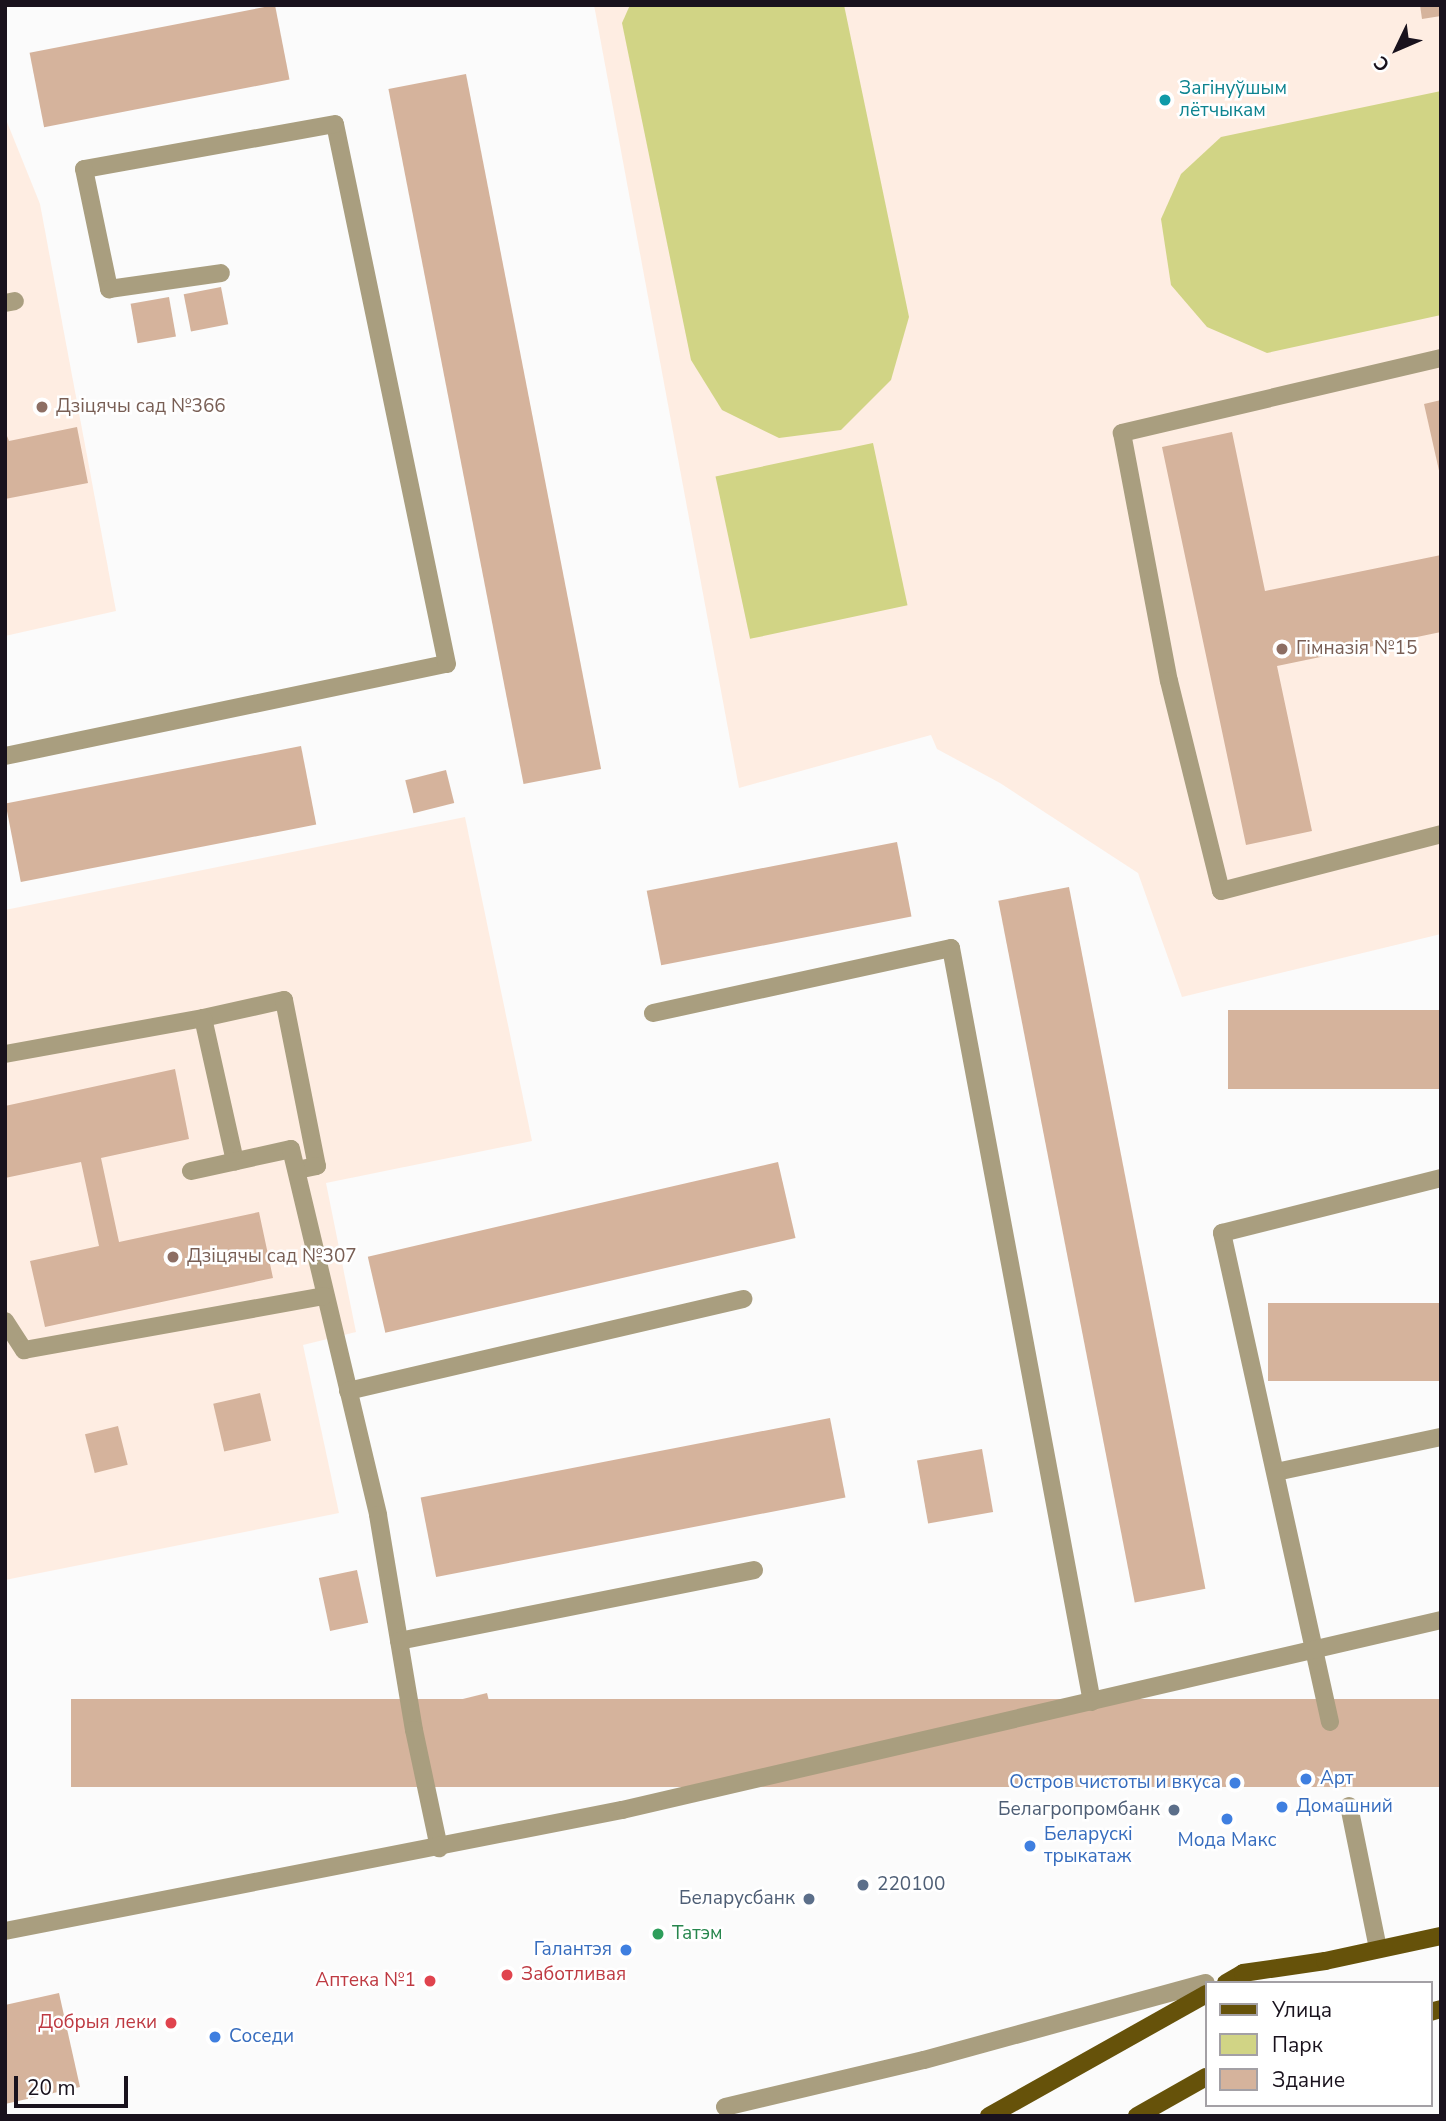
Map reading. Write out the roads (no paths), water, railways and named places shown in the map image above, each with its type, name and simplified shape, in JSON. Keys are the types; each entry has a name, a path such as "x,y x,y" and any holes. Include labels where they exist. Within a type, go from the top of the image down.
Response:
{"main road":[{"path":"1229,1981 1243,1973 1325,1961 1441,1936"},
{"path":"989,2116 1204,1995"},
{"path":"1137,2116 1204,2078"}],"lane":[{"path":"5,755 447,664 335,124 84,169 109,289 220,273"},
{"path":"1441,358 1122,433 1169,681 1221,891 1441,834"},
{"path":"653,1013 951,948 1092,1702"},
{"path":"5,1055 284,1000 317,1166 297,1170"},
{"path":"203,1018 235,1161"},
{"path":"191,1171 291,1149 378,1515 414,1730 439,1848"},
{"path":"1330,1722 1222,1233 1441,1178"},
{"path":"5,1321 24,1350 324,1296"},
{"path":"348,1391 743,1299"},
{"path":"1276,1472 1441,1437"},
{"path":"399,1641 754,1570"},
{"path":"5,1931 622,1810 1441,1620"},
{"path":"1349,1806 1378,1949"},
{"path":"1214,1981 1243,1973"},
{"path":"725,2107 925,2060 1204,1984"}],"place":[{"name":"Загінуўшым лётчыкам","path":"1165,100"},
{"name":"Дзіцячы сад №366","path":"42,407"},
{"name":"Гімназія №15","path":"1282,649"},
{"name":"Дзіцячы сад №307","path":"173,1257"},
{"name":"Арт","path":"1306,1779"},
{"name":"Остров чистоты и вкуса","path":"1235,1783"},
{"name":"Домашний","path":"1282,1807"},
{"name":"Белагропромбанк","path":"1174,1810"},
{"name":"Мода Макс","path":"1227,1819"},
{"name":"Беларускі трыкатаж","path":"1030,1846"},
{"name":"220100","path":"863,1885"},
{"name":"Беларусбанк","path":"809,1899"},
{"name":"Татэм","path":"658,1934"},
{"name":"Галантэя","path":"626,1950"},
{"name":"Заботливая","path":"507,1975"},
{"name":"Аптека №1","path":"430,1981"},
{"name":"Добрыя леки","path":"171,2023"},
{"name":"Соседи","path":"215,2037"}]}
